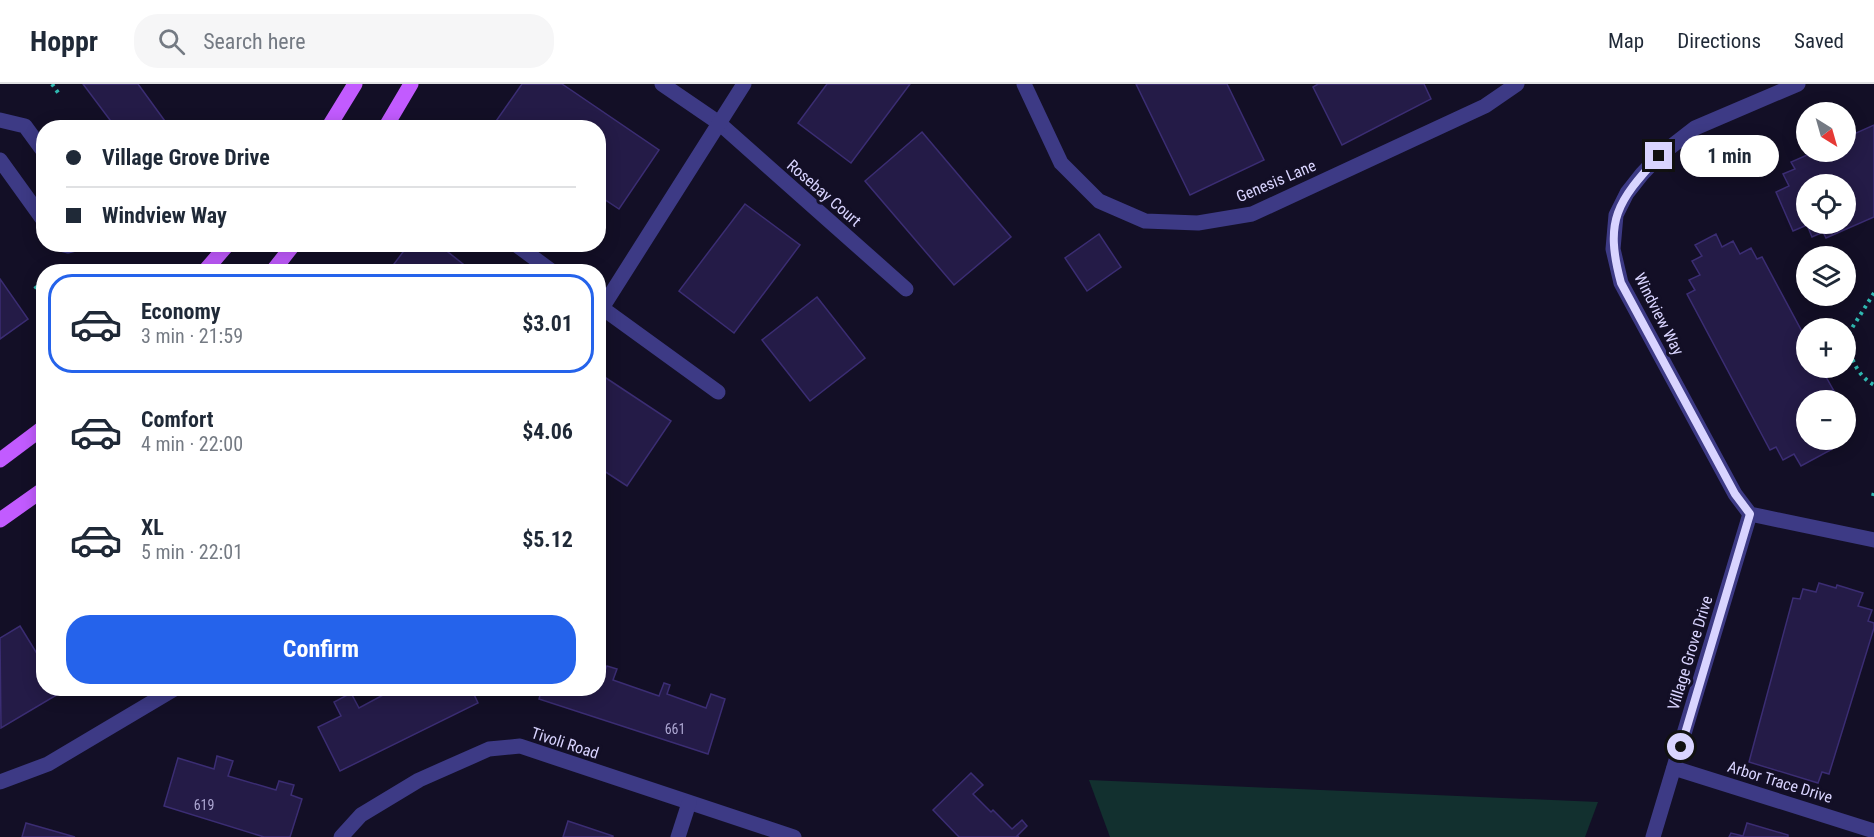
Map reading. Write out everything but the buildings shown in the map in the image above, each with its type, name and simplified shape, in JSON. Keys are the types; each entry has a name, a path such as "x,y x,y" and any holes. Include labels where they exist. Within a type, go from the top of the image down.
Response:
{"main road":[{"path":"333,120 355,84"},
{"path":"390,120 411,84"},
{"path":"211,264 221,252"},
{"path":"278,264 288,252"},
{"path":"0,460 36,433"},
{"path":"0,520 36,495"}],"street":[{"name":"Rosebay Court","path":"662,84 719,123 906,289"},
{"path":"606,297 744,84"},
{"name":"Genesis Lane","path":"1024,84 1061,163 1099,201 1145,221 1198,223 1252,214 1485,106 1517,84"},
{"name":"Windview Way","path":"1750,514 1735,494 1621,283 1613,249 1613,231 1616,215 1628,193 1659,156 1677,141 1695,128 1798,84"},
{"path":"0,120 25,126 36,141"},
{"path":"0,160 36,210"},
{"path":"526,252 541,264"},
{"path":"606,310 718,392"},
{"path":"1750,514 1874,540"},
{"name":"Village Grove Drive","path":"1653,837 1750,514"},
{"path":"0,782 48,764 163,696"},
{"name":"Tivoli Road","path":"341,837 361,815 409,786 489,749 520,746 794,837"},
{"name":"Arbor Trace Drive","path":"1674,768 1874,831"},
{"path":"678,837 688,803"}],"path":[{"path":"52,84 59,94"},
{"path":"1874,293 1847,336 1859,373 1874,385"}],"green space":[{"path":"1089,780 1598,802 1585,837 1110,837"}],"route":[{"path":"1659,156 1628,193 1616,215 1613,249 1617,270 1621,283 1735,494 1750,514 1681,747"}]}
